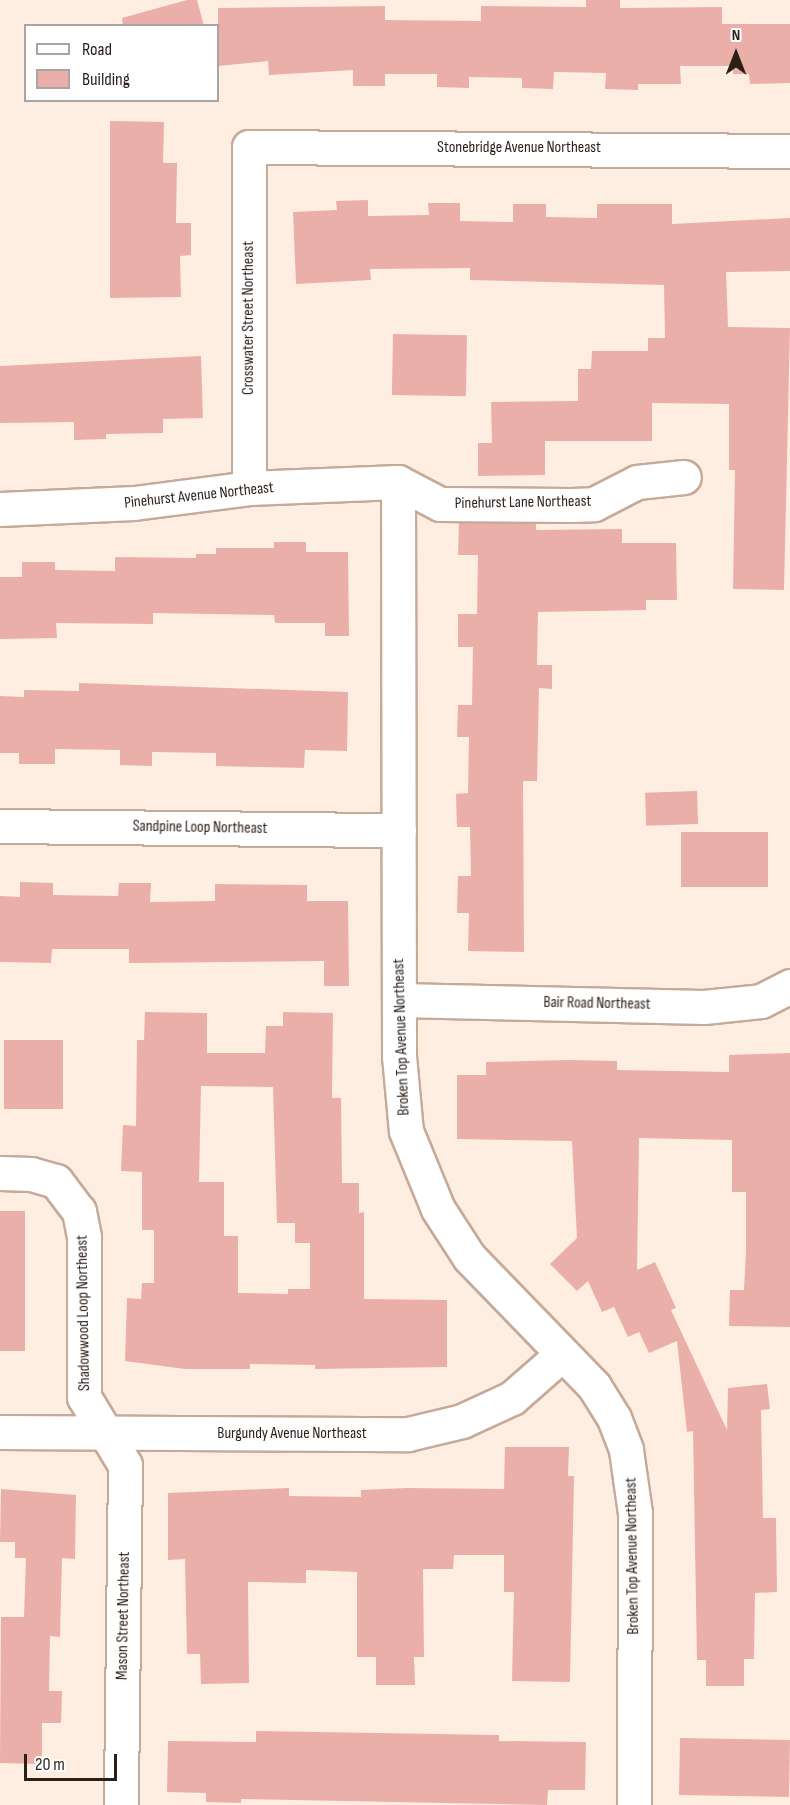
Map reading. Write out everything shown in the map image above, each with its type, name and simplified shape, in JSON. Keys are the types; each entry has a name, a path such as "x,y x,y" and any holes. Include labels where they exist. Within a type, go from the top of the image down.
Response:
{"street":[{"name":"Stonebridge Avenue Northeast","path":"249,147 790,151"},
{"name":"Crosswater Street Northeast","path":"249,147 249,488"},
{"name":"Pinehurst Lane Northeast","path":"398,482 440,504 571,505 594,504 637,482 684,477"},
{"name":"Pinehurst Avenue Northeast","path":"0,509 134,503 249,488 398,482"},
{"name":"Broken Top Avenue Northeast","path":"398,482 400,1096 406,1131 420,1170 469,1257 594,1386 614,1418 632,1475 634,1805"},
{"name":"Sandpine Loop Northeast","path":"0,826 399,830"},
{"name":"Bair Road Northeast","path":"400,1000 704,1007 761,1001 790,986"},
{"name":"Shadowwood Loop Northeast","path":"0,1173 31,1173 56,1181 79,1211 84,1237 84,1396 105,1433"},
{"name":"Burgundy Avenue Northeast","path":"0,1432 408,1434 462,1421 512,1398 562,1354"},
{"name":"Mason Street Northeast","path":"105,1433 126,1465 122,1805"}],"building":[{"path":"187,0 197,0 203,24 123,24 122,18"},
{"path":"586,0 620,0 620,8 722,7 722,24 790,24 790,83 750,84 749,74 733,74 733,66 680,66 681,84 638,84 638,90 605,89 606,73 554,72 553,89 522,88 522,78 469,77 469,88 437,87 437,74 385,74 385,86 353,86 353,70 269,75 268,61 219,66 218,8 385,6 385,20 481,21 481,6 586,7"},
{"path":"110,121 164,122 163,163 177,163 176,223 191,223 191,255 180,256 181,297 110,298"},
{"path":"368,200 368,216 429,215 428,203 460,203 460,221 513,222 513,204 546,204 546,217 597,218 597,204 672,204 672,224 790,218 790,271 726,272 728,327 790,328 784,590 733,589 735,470 729,470 729,404 652,403 652,441 545,441 545,475 478,476 478,443 492,443 491,402 578,401 578,369 591,369 592,351 648,351 648,338 665,338 664,285 470,280 470,268 370,269 371,280 296,284 293,212 337,210 336,201"},
{"path":"393,334 467,335 466,396 392,395"},
{"path":"201,356 203,418 163,419 163,433 106,434 106,439 74,440 74,422 0,423 0,366"},
{"path":"459,523 536,523 536,530 622,529 622,543 676,543 677,600 646,600 646,610 538,612 537,665 552,665 552,689 539,688 537,781 523,781 524,952 468,951 469,913 457,913 458,876 471,876 470,827 457,827 456,794 468,793 469,737 457,737 458,705 472,705 473,647 458,647 458,614 477,614 478,555 458,555"},
{"path":"274,542 306,542 306,552 348,552 349,636 325,636 325,623 275,623 274,615 153,613 153,624 56,623 57,638 0,639 0,577 22,577 22,562 55,562 55,570 115,571 115,557 196,558 196,554 216,554 216,548 274,548"},
{"path":"79,683 348,692 347,751 305,750 304,768 216,766 216,753 152,752 152,766 120,765 120,750 55,749 55,764 19,764 19,753 0,753 0,696 24,697 24,690 79,691"},
{"path":"697,791 698,824 646,826 645,793"},
{"path":"681,832 768,832 768,887 681,887"},
{"path":"20,882 53,883 53,895 118,896 119,883 151,883 150,902 215,901 215,884 307,885 307,901 348,901 349,986 324,986 324,961 129,963 129,949 52,949 51,963 0,962 0,896 20,897"},
{"path":"145,1012 207,1013 207,1053 265,1053 266,1026 283,1026 283,1012 333,1013 332,1098 341,1098 342,1183 359,1183 359,1213 364,1212 364,1299 447,1300 447,1367 315,1369 315,1365 250,1364 250,1369 185,1369 125,1361 127,1298 141,1299 142,1283 154,1283 154,1230 142,1230 142,1172 121,1171 123,1125 136,1126 137,1040 144,1040","holes":["201,1086 273,1087 277,1223 295,1223 295,1243 310,1243 310,1289 288,1289 288,1294 238,1293 238,1236 224,1236 224,1182 199,1182"]},
{"path":"4,1040 63,1040 63,1109 4,1109"},
{"path":"790,1053 790,1327 729,1326 730,1290 744,1290 746,1251 746,1192 732,1192 732,1140 639,1138 637,1270 655,1262 676,1308 671,1310 727,1430 728,1388 767,1384 770,1409 761,1410 763,1518 776,1518 777,1592 755,1593 754,1659 744,1659 744,1686 706,1686 706,1660 697,1660 693,1431 687,1432 677,1341 649,1353 639,1332 628,1337 614,1307 602,1312 588,1281 577,1291 550,1264 577,1238 572,1141 457,1139 457,1075 486,1075 486,1062 568,1060 617,1061 617,1070 729,1072 729,1055"},
{"path":"0,1211 25,1211 25,1351 0,1351"},
{"path":"505,1447 569,1447 568,1476 574,1476 570,1682 512,1681 514,1592 504,1592 504,1555 454,1555 453,1569 423,1569 424,1657 414,1657 415,1685 376,1685 376,1657 357,1657 357,1572 306,1570 306,1583 248,1582 249,1683 201,1684 200,1654 187,1654 185,1559 168,1560 168,1493 289,1488 289,1496 361,1497 361,1490 504,1489"},
{"path":"1,1489 76,1495 75,1559 62,1558 60,1637 50,1636 49,1691 62,1691 61,1723 42,1723 42,1764 0,1763 1,1617 24,1617 26,1558 15,1558 15,1542 0,1542"},
{"path":"256,1731 499,1735 499,1741 586,1742 585,1790 548,1790 547,1805 241,1799 241,1803 206,1802 206,1793 167,1792 168,1741 256,1742"},
{"path":"680,1738 790,1740 789,1797 679,1795"}]}
